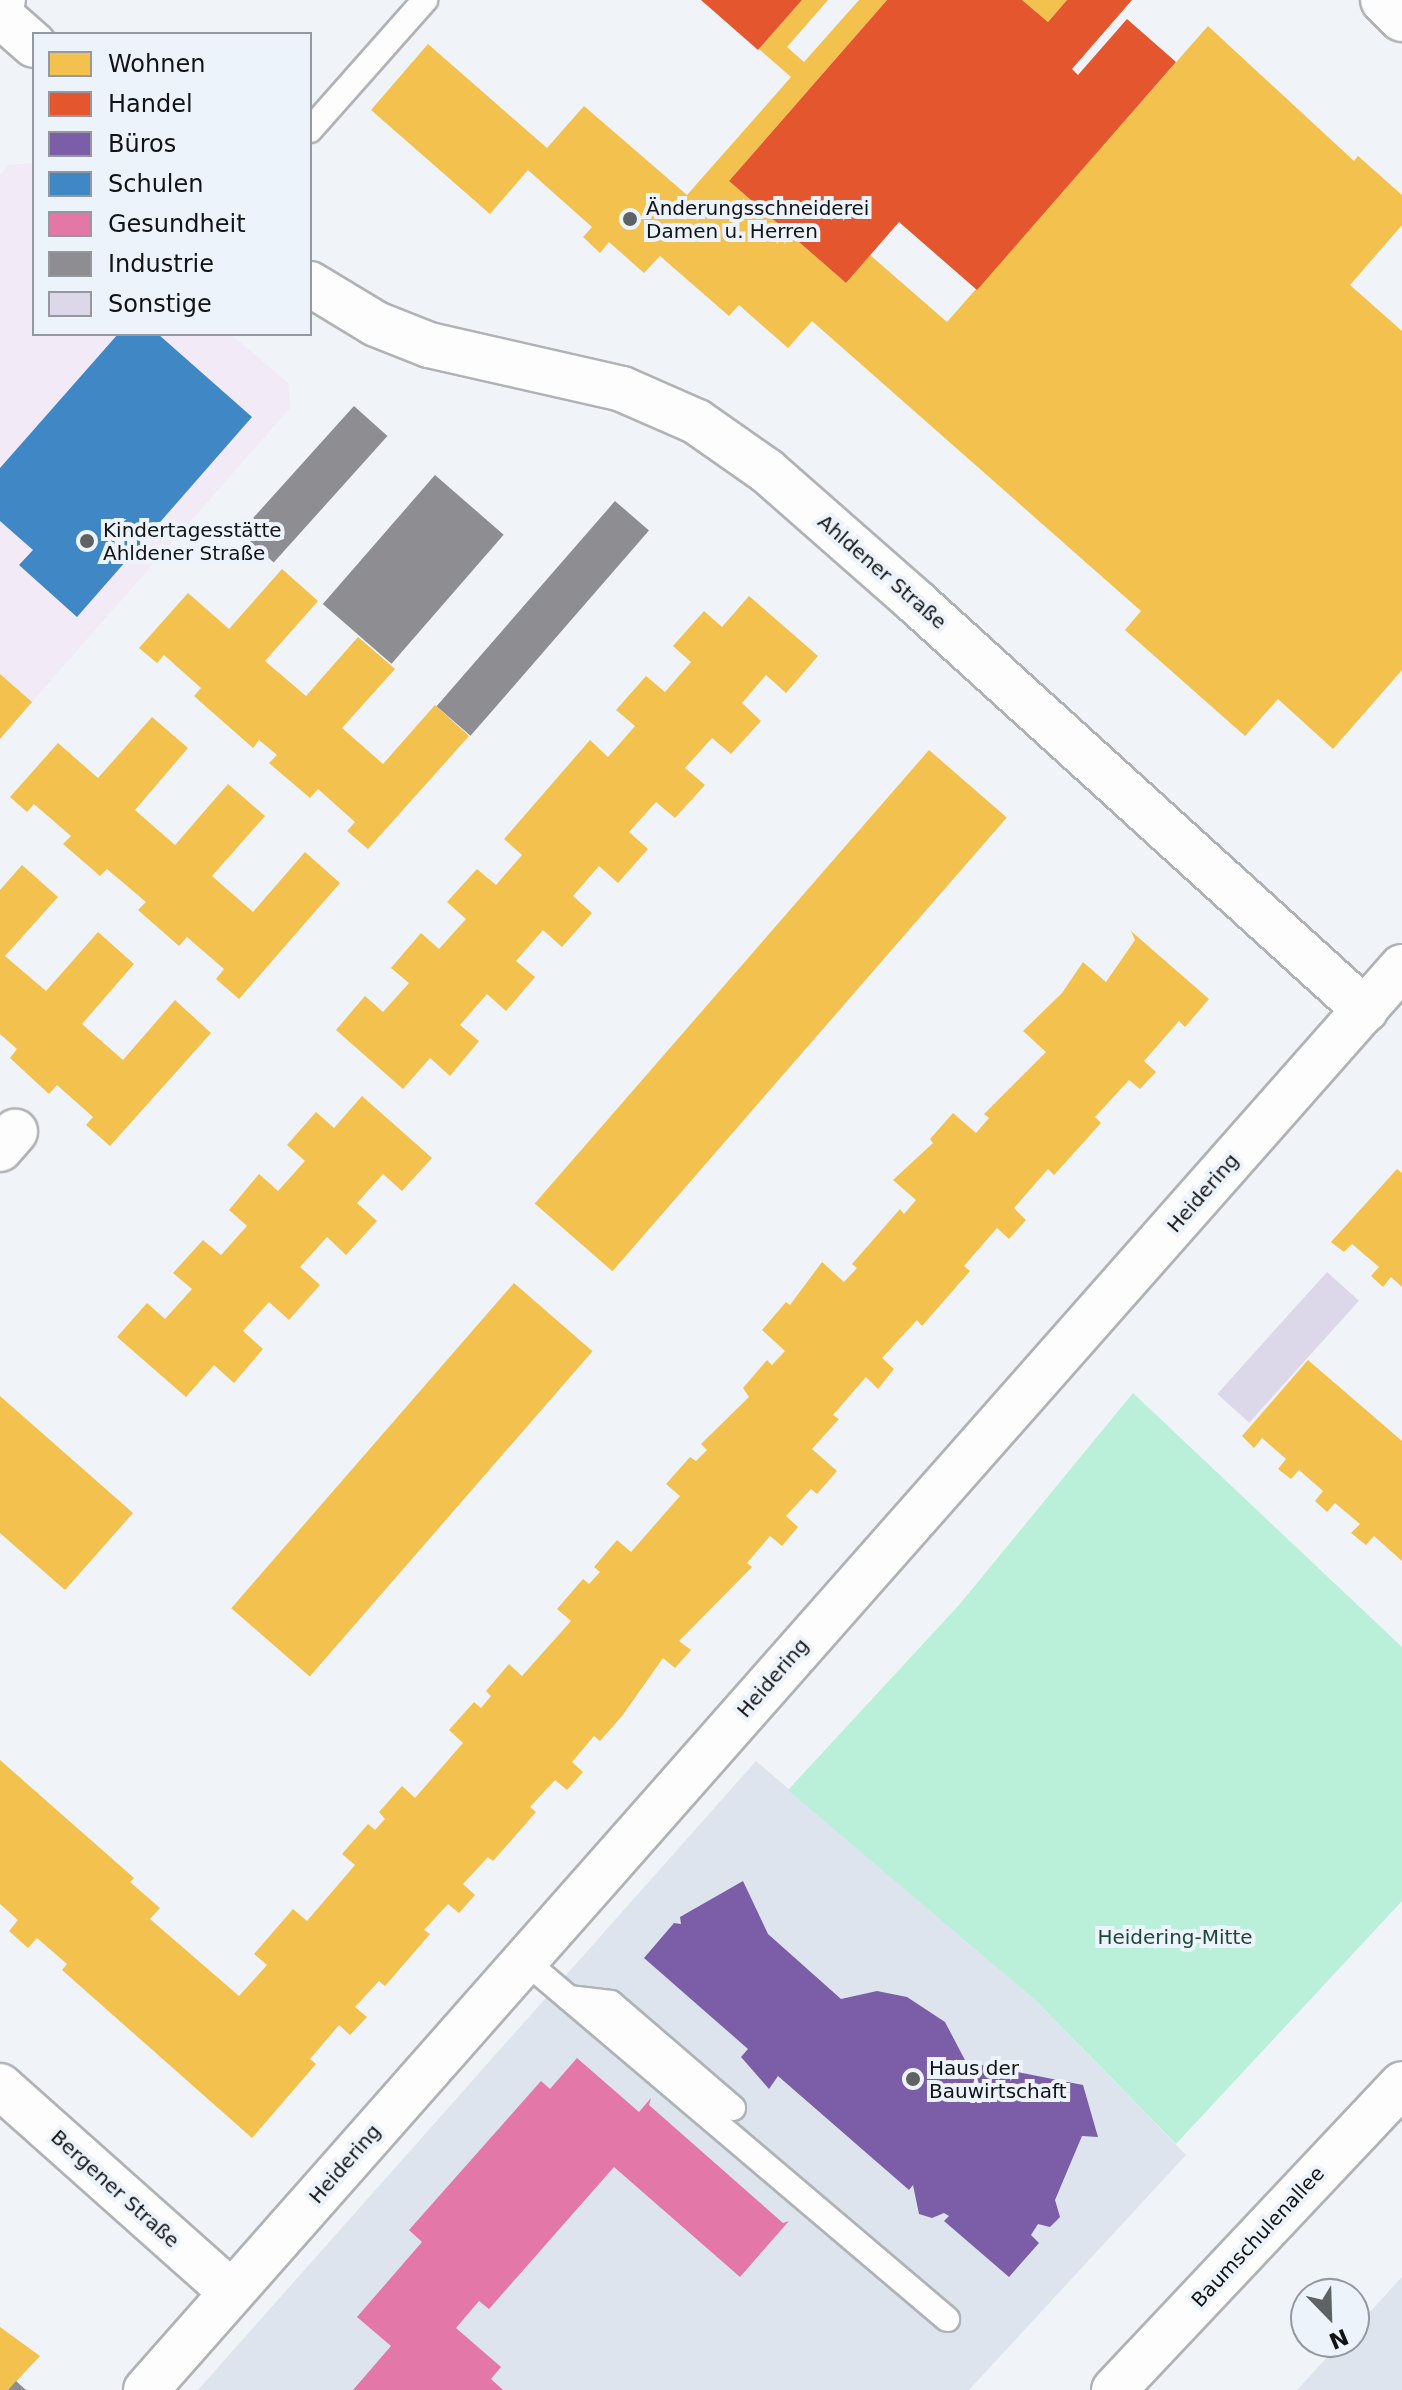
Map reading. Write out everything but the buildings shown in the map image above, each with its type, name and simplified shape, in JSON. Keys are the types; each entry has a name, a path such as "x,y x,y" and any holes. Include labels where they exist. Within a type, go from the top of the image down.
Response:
{"street":[{"path":"1383,0 1402,19"},
{"path":"0,15 32,43"},
{"name":"Ahldener Straße","path":"312,285 376,324 429,345 622,389 709,430 767,471 973,653 1365,1010"},
{"name":"Heidering","path":"146,2390 1402,967"},
{"name":"Baumschulenallee","path":"1114,2390 1402,2084"},
{"name":"Bergener Straße","path":"0,2086 231,2292"}],"lane":[{"path":"312,128 425,0"},
{"path":"524,1960 947,2319"},
{"path":"569,1998 611,2003 733,2108"}],"shaded area":[{"name":"Kindertagesstätte Ahldener Straße","path":"32,163 32,336 233,336 288,383 290,408 32,702 0,674 0,175 8,165"},
{"path":"756,1761 1034,1999 1186,2155 969,2390 198,2390"},
{"path":"1402,2277 1402,2390 1297,2390 1326,2358 1370,2358 1370,2312"}],"green space":[{"name":"Heidering-Mitte","path":"1133,1393 1402,1647 1402,1901 1176,2144 1034,1999 788,1790 959,1605"}],"place":[{"name":"Änderungsschneiderei Damen u. Herren","path":"630,219"},
{"name":"Kindertagesstätte Ahldener Straße","path":"87,541"},
{"name":"Haus der Bauwirtschaft","path":"913,2079"}]}
